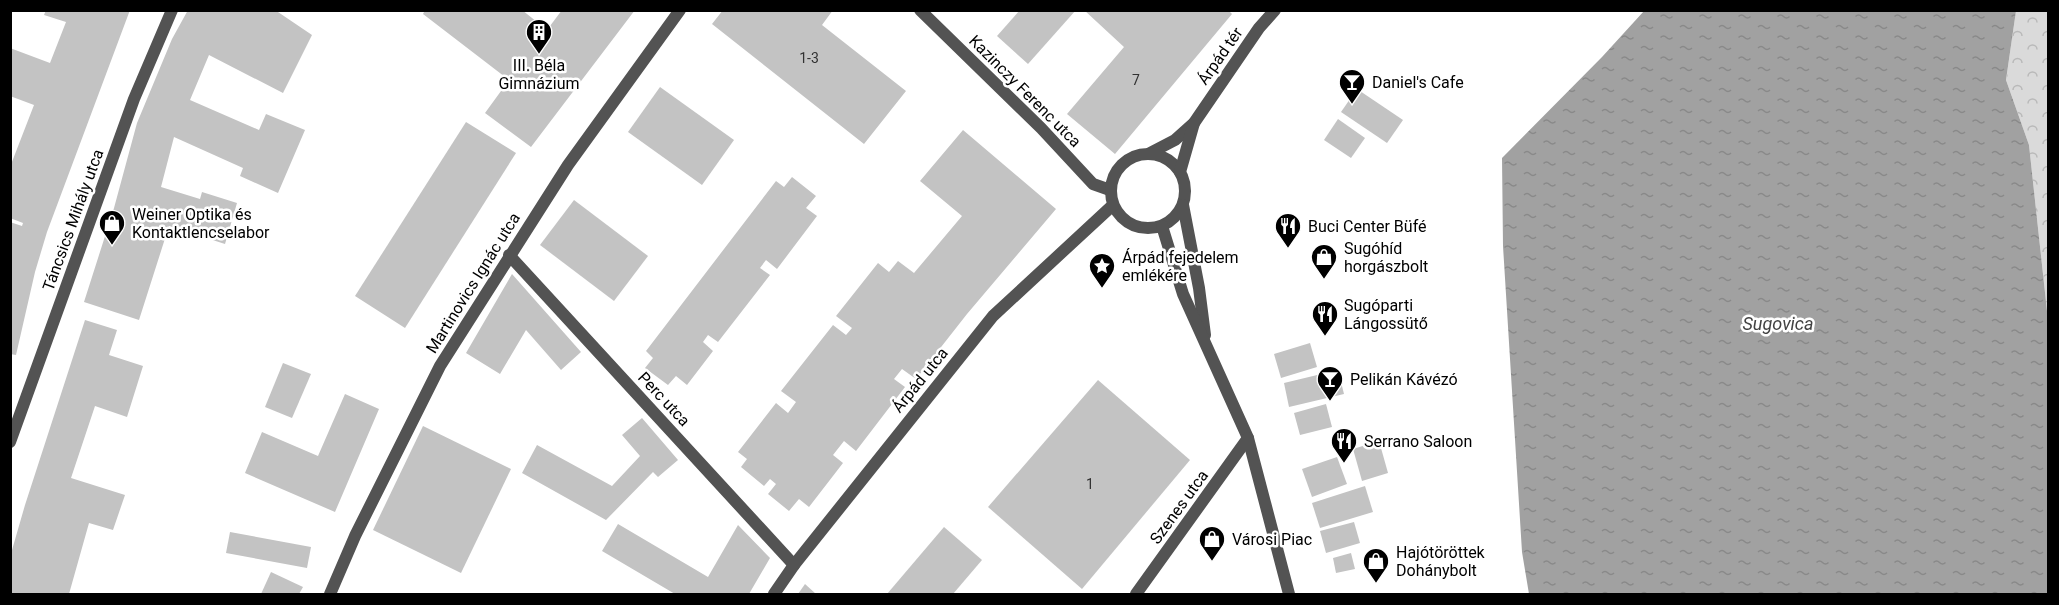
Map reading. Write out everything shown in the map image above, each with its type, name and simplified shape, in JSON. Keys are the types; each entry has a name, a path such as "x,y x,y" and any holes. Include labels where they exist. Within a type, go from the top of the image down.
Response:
{"street":[{"name":"Táncsics Mihály utca","path":"10,442 134,99 172,10"},
{"name":"Martinovics Ignác utca","path":"330,594 355,536 440,366 568,165 680,10"},
{"name":"Kazinczy Ferenc utca","path":"920,10 1041,128 1093,184 1110,190"},
{"name":"Árpád tér","path":"1110,190 1114,175 1123,163 1175,140 1194,123 1259,28 1275,10"},
{"name":"Árpád tér","path":"1194,123 1180,172 1185,182 1183,205 1199,288 1206,348"},
{"path":"1150,153 1172,162 1180,172"},
{"path":"1110,190 1113,205 1120,217 1133,226 1147,229 1162,226 1178,214 1183,205"},
{"name":"Árpád utca","path":"774,594 794,565 993,316 1113,205"},
{"path":"1162,226 1183,294 1248,438 1289,594"},
{"name":"Perc utca","path":"509,255 794,565"},
{"name":"Szenes utca","path":"1136,594 1248,438"}],"green space":[{"path":"2016,11 2048,11 2048,320 2029,145 2006,80"}],"water":[{"name":"Sugovica","path":"1644,11 2016,11 2006,80 2029,145 2048,320 2048,594 1529,594 1522,552 1503,246 1502,158"}],"building":[{"path":"46,10 130,10 47,232 35,272 16,355 10,354 10,222 22,226 23,223 10,218 10,167 34,105 10,96 10,48 50,63 66,22 44,15"},
{"path":"188,10 275,10 312,35 283,93 209,55 190,100 259,130 266,114 305,130 278,193 240,176 243,168 174,137 161,187 200,199 202,192 237,203 225,244 169,226 139,320 84,302 114,208 137,123 172,39"},
{"name":"III. Béla Gimnázium","path":"425,10 522,10 547,30 562,10 635,10 531,147 485,113 509,80 423,14"},
{"path":"723,10 833,10 822,25 906,91 864,144 712,24"},
{"path":"1020,10 1076,10 1028,64 997,36"},
{"path":"1084,10 1228,10 1232,14 1115,154 1067,114 1124,47"},
{"path":"660,87 734,140 702,185 628,132"},
{"path":"1357,89 1403,120 1387,143 1341,112"},
{"path":"1338,119 1365,138 1351,158 1324,140"},
{"path":"466,122 516,153 405,328 355,296"},
{"path":"963,130 1056,209 967,314 916,379 902,369 894,379 905,387 856,451 844,441 833,455 843,463 809,507 799,499 789,511 768,494 776,484 770,479 764,486 741,467 747,459 738,452 776,403 788,413 796,402 781,391 833,325 846,335 852,328 836,316 878,263 889,272 898,261 914,273 962,216 920,181"},
{"path":"792,177 816,196 806,208 817,216 777,269 766,260 760,268 770,275 718,342 708,335 703,342 713,351 687,385 676,376 668,385 645,368 653,358 646,351 776,181 784,187"},
{"path":"574,200 648,256 614,301 540,245"},
{"path":"512,274 581,352 561,370 526,330 500,374 466,353"},
{"path":"85,320 117,330 109,355 143,366 127,417 95,406 71,478 125,495 113,530 89,523 69,594 10,594 10,557"},
{"path":"1310,343 1317,367 1281,378 1274,354"},
{"path":"283,363 311,374 292,418 265,407"},
{"path":"1338,370 1344,394 1289,407 1284,383"},
{"path":"1098,380 1190,460 1082,589 988,507"},
{"path":"345,394 379,409 335,512 245,473 262,432 318,456"},
{"path":"1326,404 1332,427 1300,435 1294,413"},
{"path":"642,418 678,460 658,477 653,472 606,520 522,473 537,445 612,486 640,456 622,435"},
{"path":"423,426 511,469 461,573 373,530"},
{"path":"1379,441 1388,473 1362,481 1353,449"},
{"path":"1337,457 1347,484 1312,497 1302,469"},
{"path":"1365,486 1373,512 1320,528 1312,503"},
{"path":"1354,522 1360,543 1326,553 1320,531"},
{"path":"618,524 708,577 738,525 770,558 749,594 675,594 602,551"},
{"path":"944,527 982,560 953,594 887,594"},
{"path":"230,532 311,547 307,568 226,553"},
{"path":"1351,553 1355,569 1336,573 1333,558"},
{"path":"271,572 303,587 299,594 261,594"},
{"path":"805,584 816,594 798,594"}],"place":[{"name":"III. Béla Gimnázium","path":"539,55"},
{"name":"Daniel's Cafe","path":"1352,105"},
{"name":"Weiner Optika és Kontaktlencselabor","path":"112,246"},
{"name":"Buci Center Büfé","path":"1288,249"},
{"name":"Sugóhíd horgászbolt","path":"1324,280"},
{"name":"Árpád fejedelem emlékére","path":"1102,289"},
{"name":"Sugóparti Lángossütő","path":"1325,337"},
{"name":"Pelikán Kávézó","path":"1330,402"},
{"name":"Serrano Saloon","path":"1344,464"},
{"name":"Városi Piac","path":"1212,562"},
{"name":"Hajótöröttek Dohánybolt","path":"1376,584"}]}
